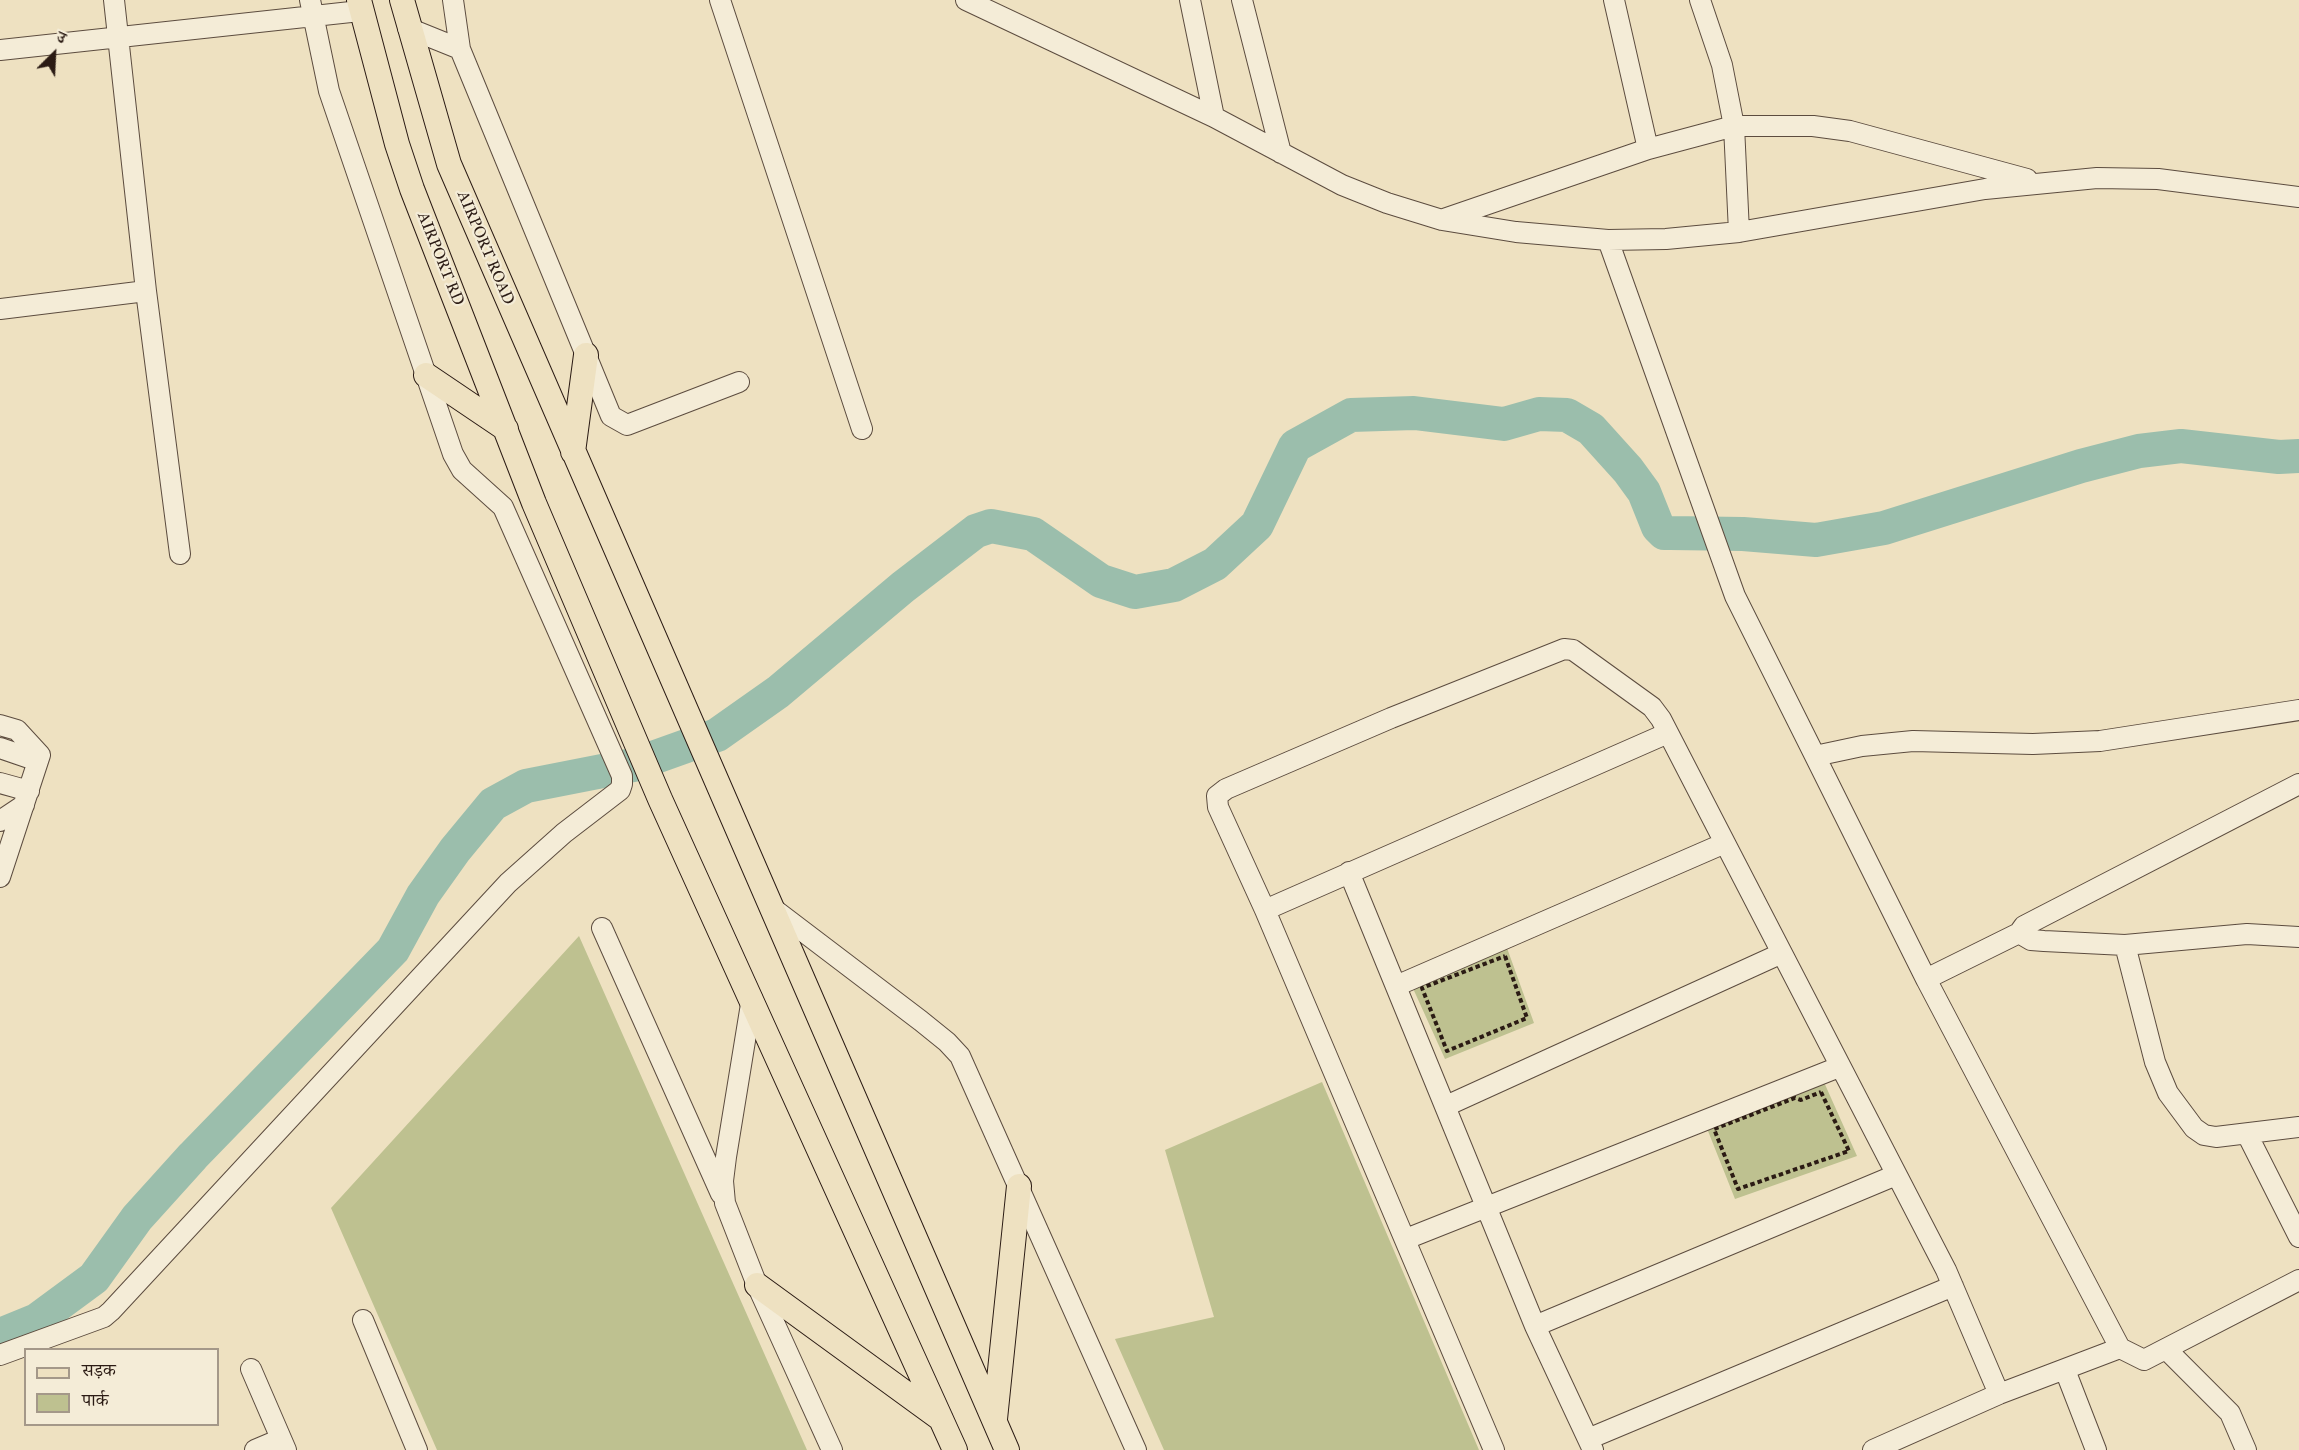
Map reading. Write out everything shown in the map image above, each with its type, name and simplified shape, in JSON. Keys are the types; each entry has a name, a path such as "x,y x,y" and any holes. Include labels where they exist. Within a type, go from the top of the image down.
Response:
{"main road":[{"name":"AIRPORT RD","path":"359,5 412,189 534,503 660,799 955,1450"},
{"name":"AIRPORT ROAD","path":"406,11 449,164 588,489 1007,1450"},
{"path":"573,452 586,355"},
{"path":"426,375 506,429"},
{"path":"995,1420 1019,1186"},
{"path":"757,1285 943,1420"}],"street":[{"path":"114,0 146,291 180,554"},
{"path":"453,0 460,49 611,416 627,425 739,382"},
{"path":"720,0 862,429"},
{"path":"966,0 1214,117 1353,189 1442,220 1516,232 1608,240 1666,239 1739,232 1985,189 2037,182 2097,178 2158,178 2299,197"},
{"path":"1190,0 1214,117"},
{"path":"1242,0 1281,153"},
{"path":"1614,0 1648,149"},
{"path":"1700,0 1722,65 1734,126 1739,232"},
{"path":"0,51 119,37 311,8 359,5"},
{"path":"0,1354 104,1317 111,1311 508,883 564,832 620,790 622,776 513,531 497,500 459,464 426,375 329,91 311,8"},
{"path":"406,11 460,49"},
{"path":"1442,220 1648,149 1734,126 1813,126 1850,131 2037,182"},
{"path":"1608,240 1735,596 1926,979 2120,1348 2144,1360 2299,1280"},
{"path":"0,309 146,291"},
{"path":"1494,1450 1266,910 1218,807 1217,796 1226,789 1391,718 1564,649 1573,650 1639,696 1652,707 1668,732 1780,954 1953,1286 2000,1394"},
{"path":"1815,756 1862,746 1913,741 2033,744 2100,741 2299,710"},
{"path":"0,725 16,730 40,755 0,877"},
{"path":"1266,910 1668,732"},
{"path":"0,748 38,761"},
{"path":"0,783 26,798"},
{"path":"1926,979 2019,933 2024,926 2299,784"},
{"path":"0,821 26,798"},
{"path":"1396,986 1725,843"},
{"path":"1349,872 1535,1326 1591,1445 1953,1286"},
{"path":"770,906 947,1042 960,1056 1136,1450"},
{"path":"602,928 725,1203 757,1285 832,1450"},
{"path":"2019,933 2031,940 2126,945 2247,934 2299,937"},
{"path":"2126,945 2155,1062 2177,1109 2194,1128 2204,1135 2216,1137 2299,1127"},
{"path":"1446,1106 1780,954"},
{"path":"725,1203 723,1181 726,1157 752,998"},
{"path":"1406,1239 1839,1067"},
{"path":"2247,1134 2299,1237"},
{"path":"1535,1326 1896,1175"},
{"path":"363,1320 417,1450"},
{"path":"1874,1450 2000,1394 2120,1348"},
{"path":"2166,1349 2230,1413 2246,1450"},
{"path":"251,1370 284,1444 255,1450"},
{"path":"2065,1370 2096,1450"}],"path":[{"path":"1505,956 1527,1018 1447,1051 1422,988 1505,956"},
{"path":"1821,1092 1849,1150 1738,1190 1714,1129 1796,1098 1801,1100 1821,1092"}],"green space":[{"path":"579,936 807,1450 437,1450 331,1208"},
{"path":"1507,948 1534,1023 1445,1059 1411,984"},
{"path":"1823,1080 1857,1156 1735,1199 1706,1126"},
{"path":"1322,1082 1479,1450 1164,1450 1115,1339 1214,1317 1165,1150"}],"waterway":[{"path":"0,1335 37,1320 94,1278 137,1218 193,1156 393,950 423,895 455,850 493,804 526,786 633,765 717,735 778,692 903,587 976,531 991,526 1033,534 1101,581 1135,592 1174,585 1215,564 1257,525 1295,446 1351,415 1414,413 1504,424 1539,414 1567,415 1591,429 1628,470 1644,492 1658,527 1664,533 1743,534 1816,540 1884,528 2081,466 2139,451 2181,446 2279,457 2299,456"}]}
